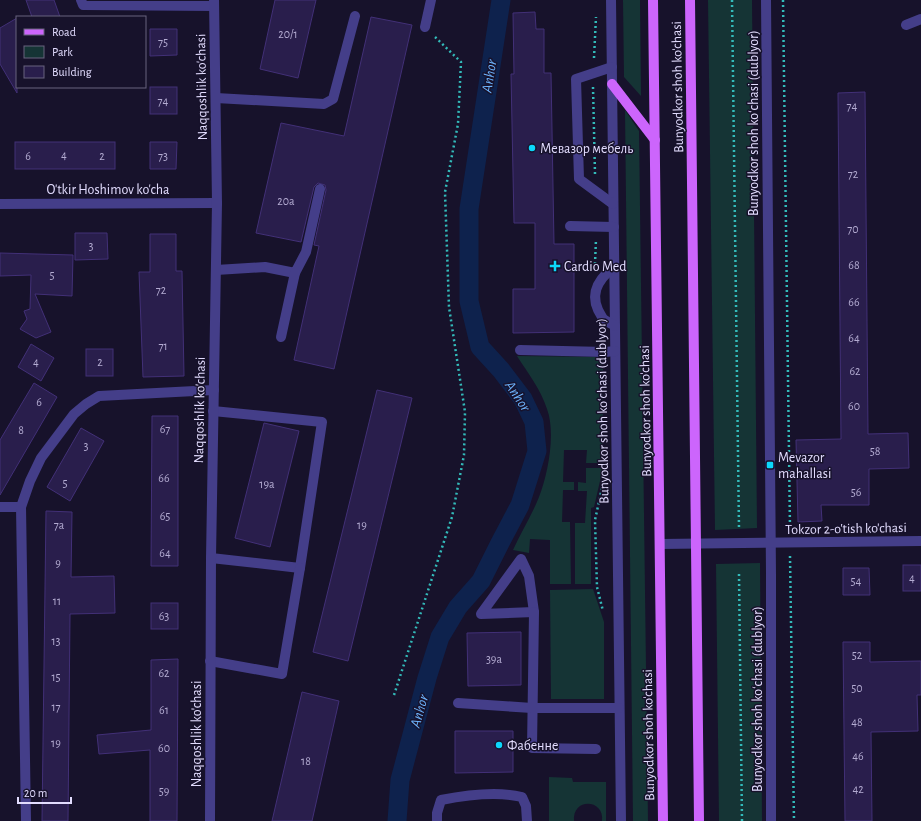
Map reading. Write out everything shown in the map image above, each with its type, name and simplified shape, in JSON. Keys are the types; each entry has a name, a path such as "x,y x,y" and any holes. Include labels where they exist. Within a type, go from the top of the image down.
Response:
{"main road":[{"name":"Bunyodkor shoh ko'chasi","path":"653,0 663,821"},
{"name":"Bunyodkor shoh ko'chasi","path":"690,0 699,821"},
{"path":"612,84 655,140"}],"street":[{"path":"81,0 83,5 214,3"},
{"path":"426,27 431,0"},
{"name":"Bunyodkor shoh koʻchasi (dublyor)","path":"611,0 621,821"},
{"name":"Bunyodkor shoh koʻchasi (dublyor)","path":"766,0 771,543 771,821"},
{"name":"Naqqoshlik ko'chasi","path":"210,821 211,558 217,203 214,3"},
{"path":"216,98 324,104 333,99 355,16"},
{"path":"906,25 921,19"},
{"path":"612,67 576,79 579,179 613,204"},
{"path":"281,338 295,273 306,252 320,189"},
{"name":"O'tkir Hoshimov ko'cha","path":"0,204 217,203"},
{"path":"570,226 614,227"},
{"path":"216,270 265,267 295,273"},
{"path":"614,267 604,274 595,288 595,295 596,303 602,318 615,326"},
{"path":"520,350 615,351"},
{"path":"26,821 21,507 30,481 41,458 74,414 99,396 214,390"},
{"path":"210,661 282,674 322,422 214,411"},
{"path":"0,507 21,507"},
{"name":"Tokzor 2-o'tish ko'chasi","path":"660,544 921,541"},
{"path":"211,558 300,568"},
{"path":"534,612 481,614 521,559 529,576 534,612 532,748 596,749"},
{"path":"458,703 532,708 619,708"},
{"path":"437,821 437,813 441,800 462,796 511,795 522,797 526,806 527,821"}],"path":[{"path":"732,0 739,529"},
{"path":"783,0 794,821"},
{"path":"394,695 452,517 464,455 465,412 449,307 445,192 458,124 461,62 426,27"},
{"path":"740,574 742,821"}],"green space":[{"path":"623,0 640,0 641,96 624,77"},
{"path":"708,0 752,0 757,528 715,530"},
{"path":"625,110 639,131 648,821 633,821"},
{"path":"517,356 603,357 603,463 586,463 587,450 564,450 563,482 574,482 574,490 563,490 562,522 570,522 571,584 550,584 550,540 530,539 529,553 513,550 539,497 548,465 551,441 550,419 547,409 534,382"},
{"path":"586,468 603,468 594,507 591,508 591,584 575,584 575,523 585,523 587,491 578,491 578,482 586,483"},
{"path":"760,563 762,821 719,821 716,564"},
{"path":"593,589 604,622 604,699 551,699 550,590"},
{"path":"549,777 572,778 573,782 606,782 606,821 602,821 602,814 599,808 588,804 578,808 575,813 574,821 549,821"}],"building":[{"path":"26,0 54,0 60,16 32,16"},
{"path":"275,0 316,0 298,78 260,69"},
{"path":"535,12 536,29 544,29 544,73 551,73 554,244 574,244 574,332 513,333 513,289 535,289 535,223 514,223 511,74 514,74 513,13"},
{"path":"371,17 412,25 334,369 294,360 319,246 314,245 326,190 325,185 318,183 314,187 301,242 256,233 281,123 344,136"},
{"path":"16,19 17,93 0,64 0,28"},
{"path":"150,29 177,29 177,55 150,56"},
{"path":"150,87 177,87 177,114 150,114"},
{"path":"865,92 868,434 908,433 909,468 869,469 869,505 821,505 822,521 798,522 796,440 841,439 838,93"},
{"path":"15,142 115,142 115,169 15,169"},
{"path":"150,142 177,142 176,169 150,169"},
{"path":"75,233 107,233 108,259 75,260"},
{"path":"150,234 176,234 176,271 182,271 184,376 143,377 139,272 150,272"},
{"path":"0,253 73,255 72,296 35,294 51,332 36,338 20,329 27,319 24,311 30,309 31,275 0,276"},
{"path":"31,344 54,358 41,381 18,367"},
{"path":"86,349 113,349 113,376 86,376"},
{"path":"34,383 57,397 0,495 0,440"},
{"path":"377,390 412,398 348,661 313,652"},
{"path":"152,416 178,416 178,566 151,566"},
{"path":"264,423 299,431 270,547 235,538"},
{"path":"81,428 104,441 70,501 47,487"},
{"path":"46,511 72,512 71,577 114,576 115,613 70,614 68,821 42,821"},
{"path":"903,565 921,565 921,591 903,591"},
{"path":"843,568 869,568 870,595 843,595"},
{"path":"151,603 178,603 178,629 151,629"},
{"path":"521,632 521,685 468,686 467,633"},
{"path":"843,642 870,642 870,662 921,661 921,695 917,695 918,731 871,732 872,821 845,821"},
{"path":"178,659 177,821 150,821 150,750 99,754 97,735 151,730 151,660"},
{"path":"302,692 339,701 312,821 272,821"},
{"path":"455,731 513,731 513,772 455,773"}],"waterway":[{"name":"Anhor","path":"397,821 400,780 427,678 440,637 458,607 481,581 520,505 537,451 534,422 523,399 501,370 480,347 469,301 469,209 501,0"}],"place":[{"name":"Мевазор мебель","path":"532,148"},
{"name":"Cardio Med","path":"555,266"},
{"name":"Mevazor mahallasi","path":"770,465"},
{"name":"Фабенне","path":"499,745"}]}
